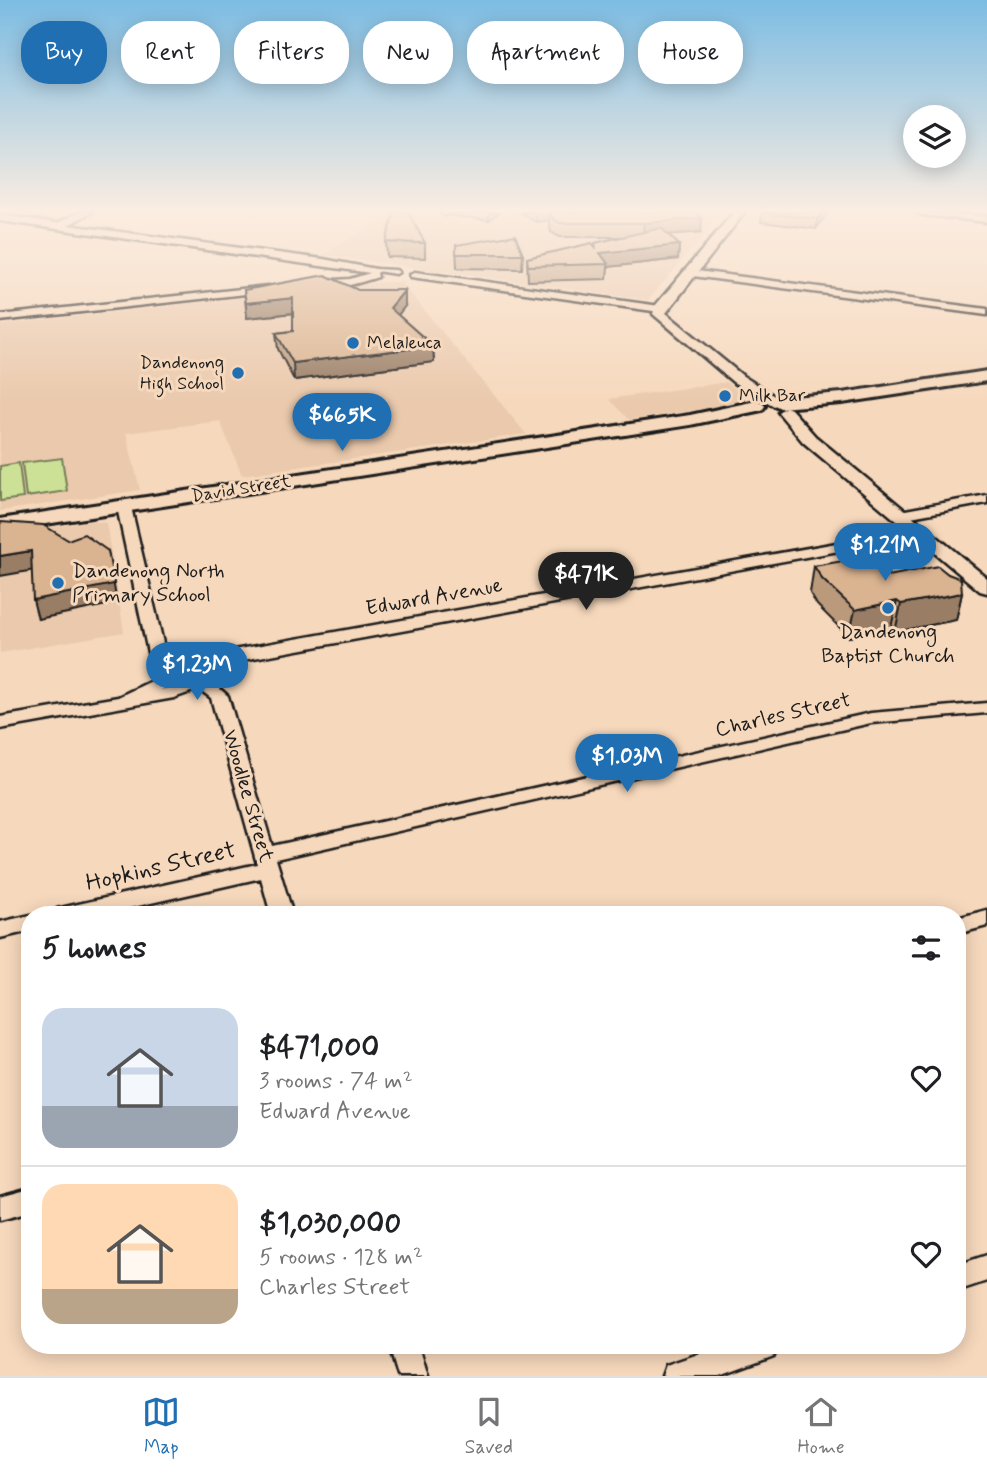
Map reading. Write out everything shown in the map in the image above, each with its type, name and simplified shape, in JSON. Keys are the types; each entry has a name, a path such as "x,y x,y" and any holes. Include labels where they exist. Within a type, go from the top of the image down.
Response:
{"main road":[{"name":"David Street","path":"0,525 987,376"}],"street":[{"path":"322,283 351,276"},
{"path":"309,284 371,276"},
{"path":"424,276 660,309"},
{"path":"688,276 660,309 659,314 987,587"},
{"path":"707,276 987,312"},
{"path":"0,318 283,287"},
{"path":"900,515 987,499"},
{"name":"Woodlee Street","path":"124,507 159,662 219,695 279,906"},
{"name":"Edward Avenue","path":"126,699 207,660 921,532"},
{"name":"Edward Avenue","path":"0,723 126,699 158,697 200,683 226,663 244,655"},
{"name":"Charles Street","path":"266,862 871,718 987,708"},
{"name":"Hopkins Street","path":"99,906 266,862"},
{"path":"966,924 987,918"},
{"path":"0,930 21,925"},
{"path":"0,1208 21,1202"},
{"path":"966,1275 987,1268"},
{"path":"406,1354 413,1376"},
{"path":"677,1376 741,1354"}],"shaded area":[{"path":"477,276 669,276 648,300"},
{"name":"Dandenong High School","path":"401,282 526,434 242,475 220,421 126,433 140,490 0,511 0,325"},
{"path":"727,382 750,402 629,420 609,399"},
{"name":"Dandenong North Primary School","path":"93,521 106,523 124,632 0,653 0,535"}],"green space":[{"path":"62,458 67,491 26,497 22,463"},
{"path":"19,463 23,498 0,501 0,466"}],"building":[{"path":"328,276 358,290 405,290 390,308 433,346 293,363 276,333 293,331 293,298 246,303 244,290"},
{"path":"1,522 43,525 68,540 84,534 108,551 114,584 33,600 31,551 0,556"},
{"path":"866,557 884,568 889,576 938,566 961,579 962,593 901,604 897,601 855,610 822,579 814,566"}],"place":[{"name":"Melaleuca","path":"353,343"},
{"name":"Dandenong High School","path":"238,373"},
{"name":"Milk Bar","path":"725,396"},
{"name":"Dandenong North Primary School","path":"58,583"},
{"name":"Dandenong Baptist Church","path":"888,608"}]}
